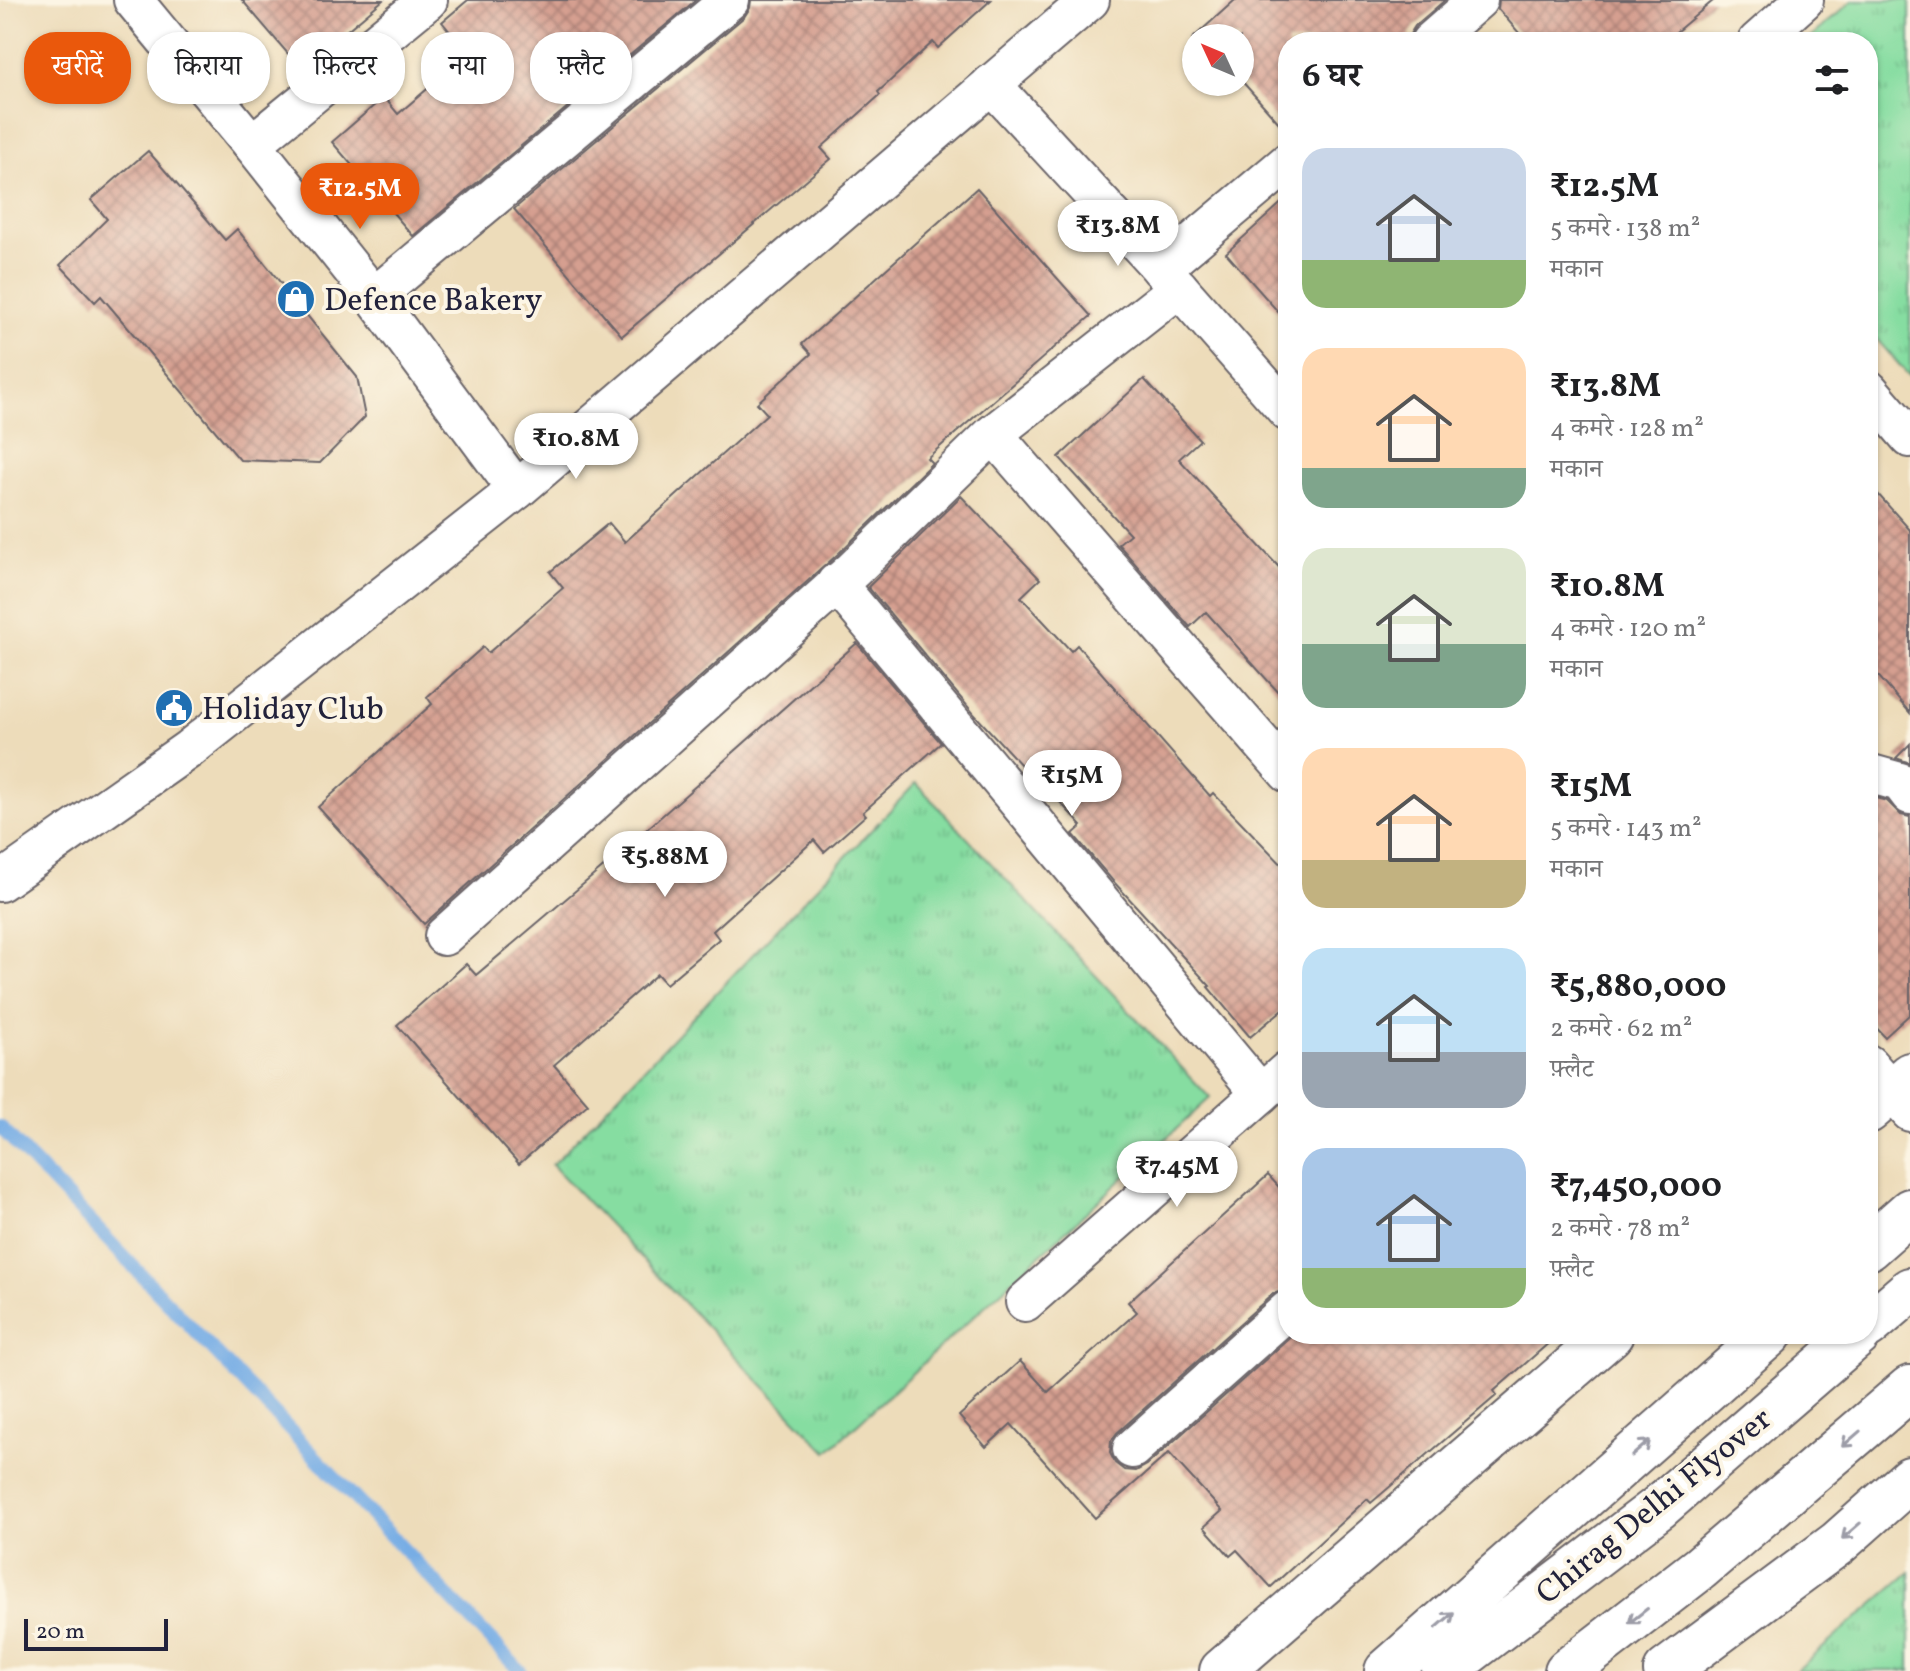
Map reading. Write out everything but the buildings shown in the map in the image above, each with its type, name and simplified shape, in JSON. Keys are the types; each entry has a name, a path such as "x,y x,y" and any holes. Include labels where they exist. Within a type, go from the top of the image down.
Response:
{"main road":[{"path":"1878,1239 1910,1211"},
{"path":"1878,1317 1910,1290"},
{"path":"1222,1671 1599,1344"},
{"path":"1387,1671 1759,1344"},
{"name":"Chirag Delhi Flyover","path":"1444,1671 1658,1508 1847,1344"},
{"path":"1567,1671 1700,1568 1910,1388"},
{"path":"1666,1671 1838,1543 1910,1479"}],"street":[{"path":"133,0 374,297 517,490"},
{"path":"252,144 428,0"},
{"path":"374,297 730,0"},
{"path":"0,882 189,749 517,490 1090,0"},
{"path":"1441,32 1478,0"},
{"path":"1768,32 1804,0"},
{"path":"991,84 1278,401"},
{"path":"444,936 853,570 993,434 1170,279 1278,172"},
{"path":"1878,401 1910,438"},
{"path":"993,434 1278,762"},
{"path":"836,583 1274,1082 1025,1302"},
{"path":"1878,776 1900,782 1910,795"},
{"path":"1132,1449 1278,1319"}],"green space":[{"path":"1853,0 1910,0 1910,377 1878,340 1878,32 1817,32"},
{"path":"916,783 1210,1098 827,1452 552,1165"},
{"path":"1910,1572 1910,1671 1796,1671"}],"waterway":[{"path":"0,1127 520,1671"}],"place":[{"name":"Defence Bakery","path":"296,299"},
{"name":"Holiday Club","path":"174,708"}]}
